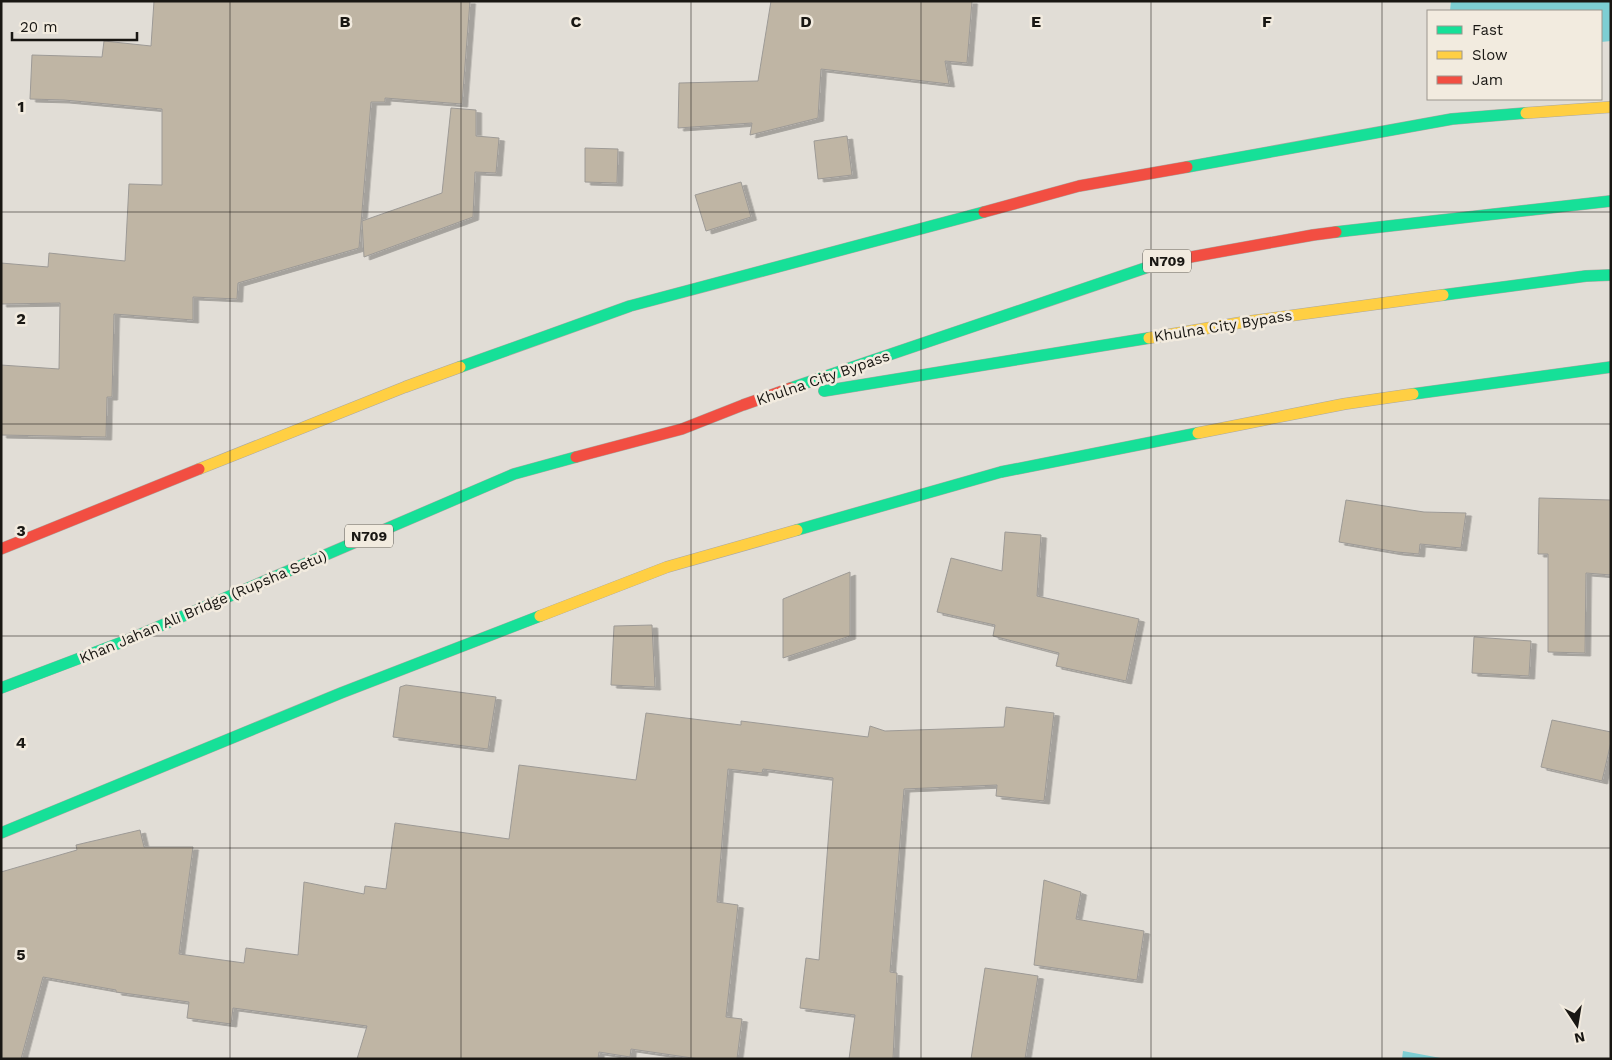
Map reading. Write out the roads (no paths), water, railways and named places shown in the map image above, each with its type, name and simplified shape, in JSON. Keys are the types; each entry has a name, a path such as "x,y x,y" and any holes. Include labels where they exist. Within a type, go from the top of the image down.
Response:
{"highway":[{"path":"1,549 405,387 640,303 1079,186 1452,119 1611,107"},
{"name":"Khulna City Bypass","path":"743,405 1161,262 1313,235 1611,201"},
{"name":"Khulna City Bypass","path":"743,405 1244,322 1586,276 1611,275"},
{"path":"1,833 341,693 667,566 1001,472 1344,404 1611,367"},
{"name":"Khan Jahan Ali Bridge (Rupsha Setu)","path":"1,688 125,642 514,474 682,429 743,405"}],"water":[{"path":"1451,1 1611,1 1611,41 1602,42 1602,10 1450,10"},
{"path":"1403,1051 1446,1059 1402,1059"}]}
